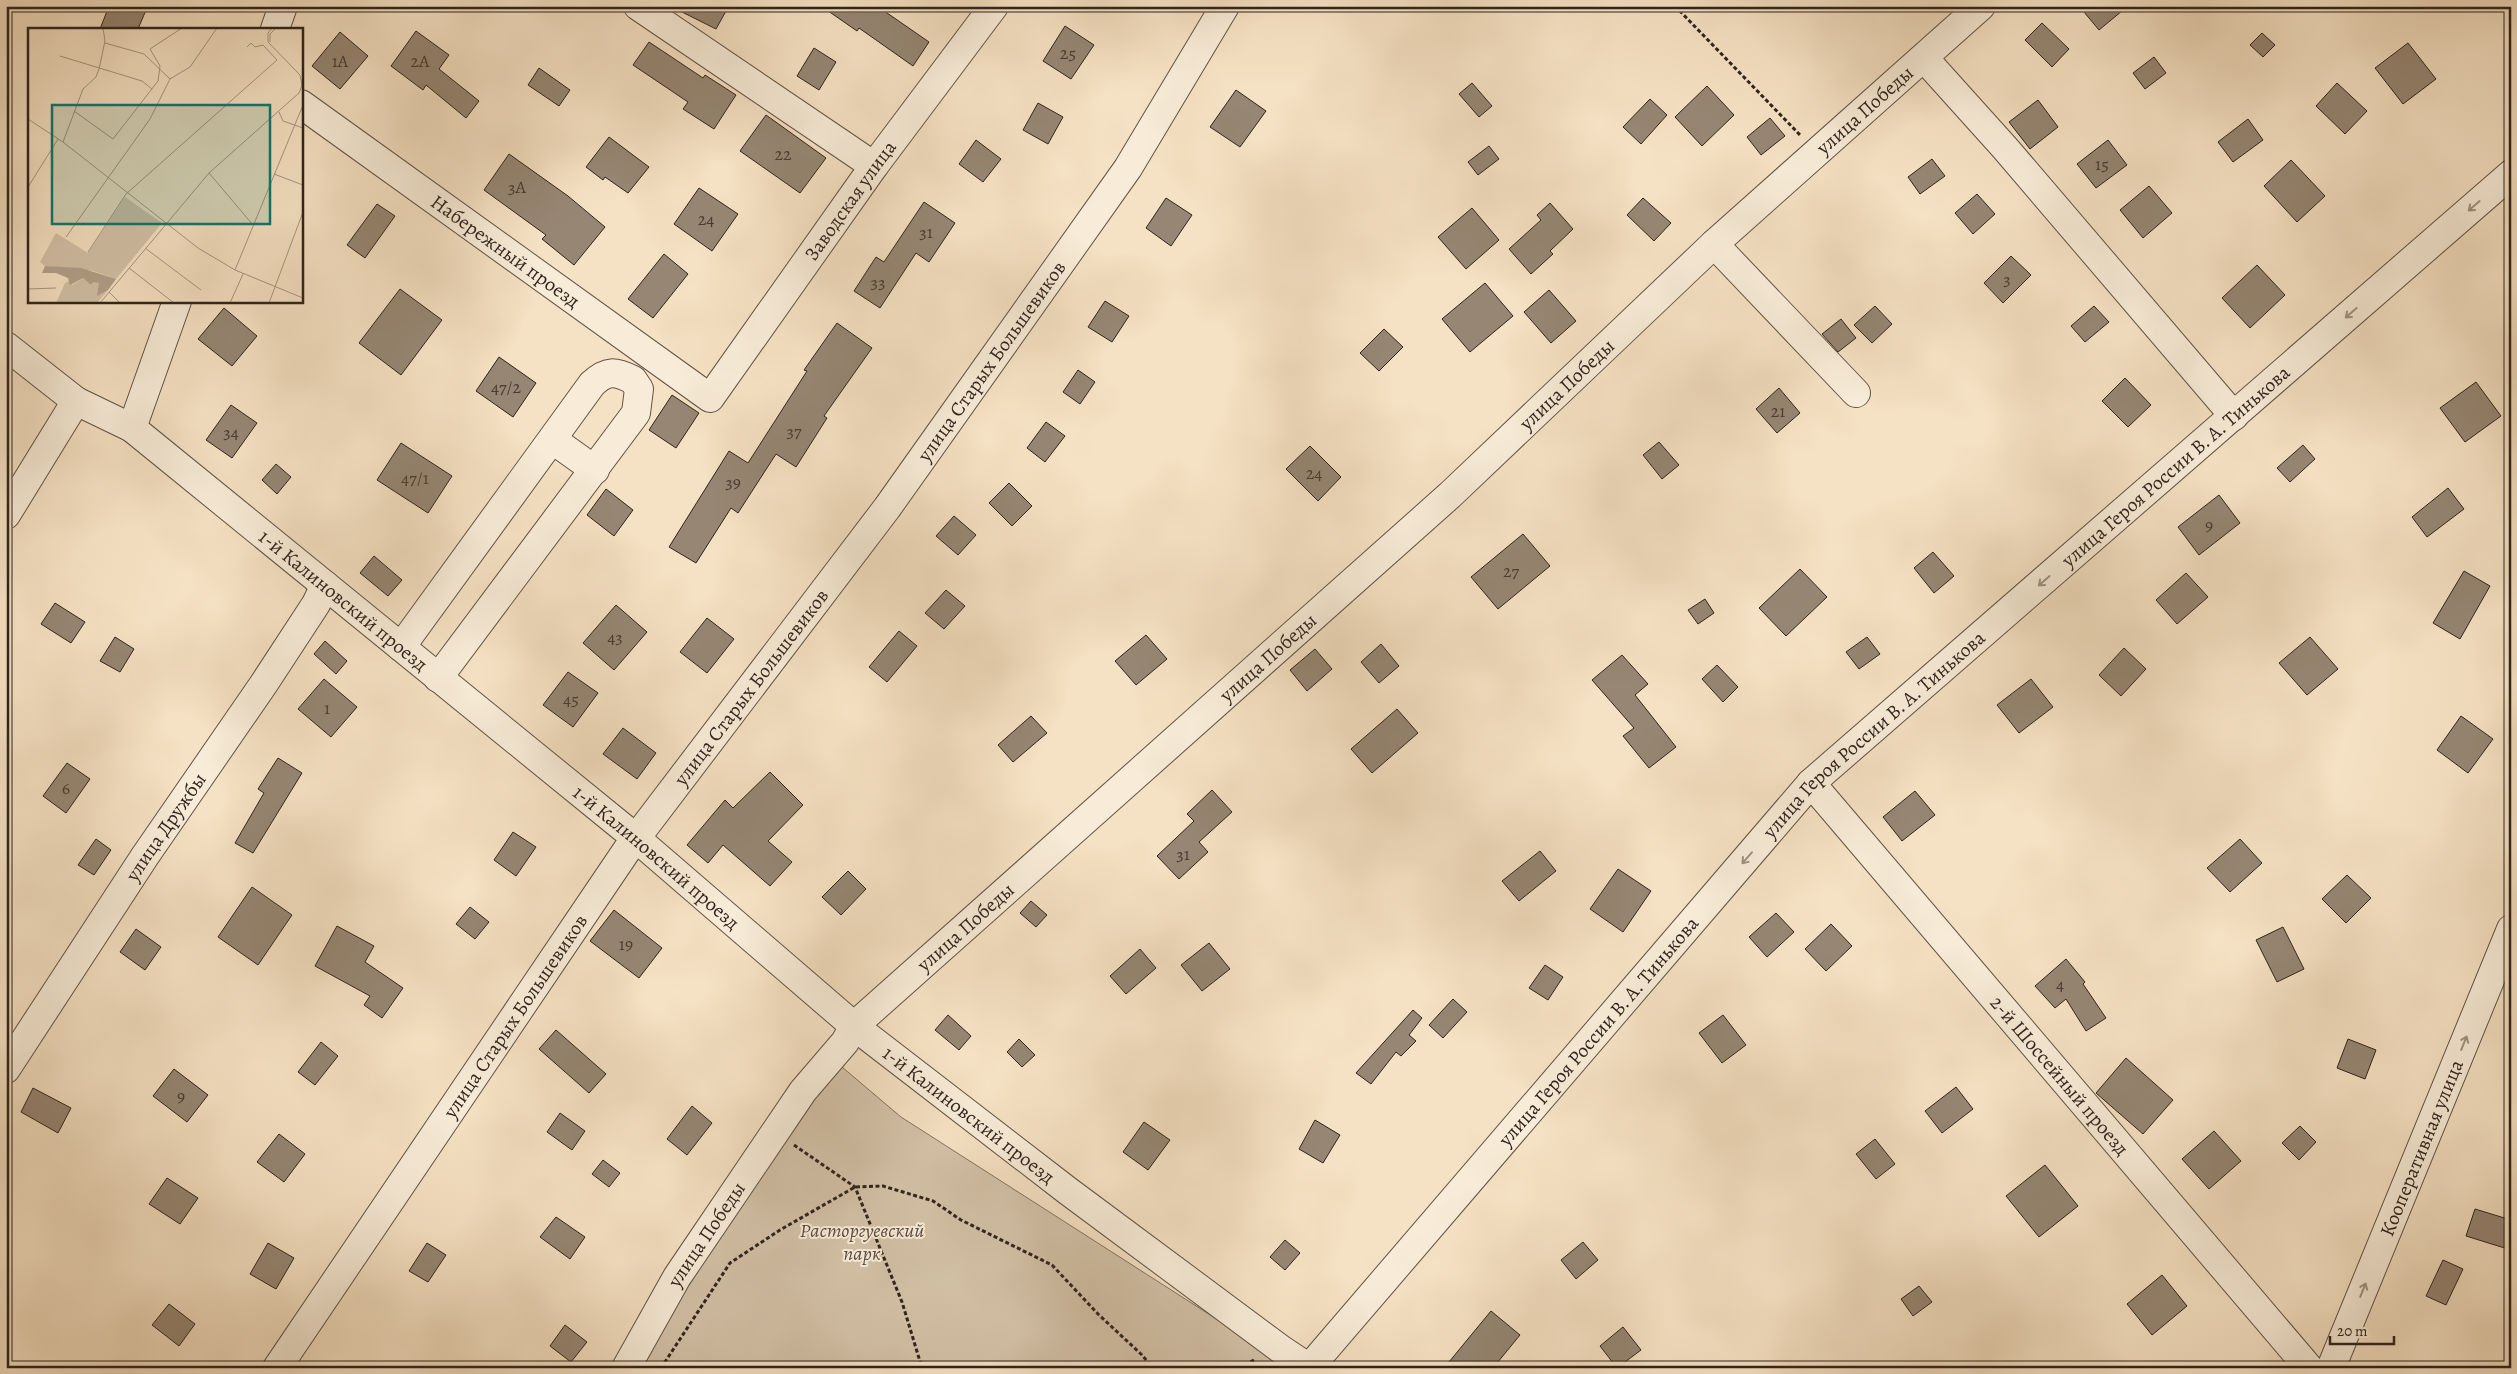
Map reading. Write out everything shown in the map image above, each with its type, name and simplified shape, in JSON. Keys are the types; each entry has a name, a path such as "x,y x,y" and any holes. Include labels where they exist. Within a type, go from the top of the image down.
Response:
{"street":[{"path":"275,28 283,6"},
{"path":"638,6 874,166"},
{"name":"Заводская улица","path":"710,398 874,166 994,6"},
{"name":"улица Старых Большевиков","path":"277,1368 627,850 887,508 1116,184 1225,6"},
{"name":"улица Победы","path":"626,1368 682,1269 803,1091 845,1042 854,1026 1450,495 1714,244 1981,6"},
{"path":"1924,58 2005,148 2234,416"},
{"name":"Набережный проезд","path":"302,105 710,398"},
{"name":"улица Героя России В. А. Тинькова","path":"1309,1368 1811,783 2511,174"},
{"path":"1714,244 1856,392"},
{"path":"132,428 178,302"},
{"name":"1-й Калиновский проезд","path":"6,346 76,401 132,428 637,839 854,1026 1068,1191 1309,1368"},
{"path":"401,647 592,384 602,375 622,374 633,380 639,389 636,413 438,678"},
{"path":"6,515 76,401"},
{"path":"553,440 595,470"},
{"name":"улица Дружбы","path":"6,1069 145,856 263,685 316,604 324,585"},
{"name":"2-й Шоссейный проезд","path":"1811,783 2309,1368"},
{"name":"Кооперативная улица","path":"2331,1368 2511,929"}],"path":[{"path":"1675,6 1816,152"},
{"path":"790,1142 855,1187 902,1302 922,1368"},
{"path":"661,1368 730,1263 780,1230 855,1187 883,1186 933,1202 961,1220 1052,1265 1098,1314 1142,1354 1153,1368"}],"green space":[{"name":"Расторгуевский парк","path":"842,1067 901,1117 1268,1352 1277,1363 1272,1368 638,1368 736,1204 782,1136"}],"building":[{"path":"109,6 137,6 146,10 138,28 100,28"},
{"path":"670,6 717,6 726,11 716,29"},
{"path":"821,6 877,6 929,42 913,66 859,28 857,31"},
{"path":"2079,6 2128,6 2099,30"},
{"path":"2042,23 2069,49 2052,67 2025,40"},
{"path":"1065,26 1094,45 1071,79 1043,61"},
{"path":"416,31 449,55 439,69 479,101 466,118 426,85 423,90 391,66"},
{"path":"340,32 368,56 340,89 312,66"},
{"path":"2262,33 2275,45 2263,57 2250,45"},
{"path":"649,42 703,78 705,75 736,95 714,129 683,109 688,102 633,65"},
{"path":"2408,43 2436,79 2403,104 2375,68"},
{"path":"814,48 836,62 819,90 797,76"},
{"path":"2154,57 2166,73 2145,89 2133,73"},
{"path":"539,68 570,90 559,106 528,85"},
{"path":"1472,83 1492,106 1479,117 1459,94"},
{"path":"2337,83 2367,111 2345,134 2316,106"},
{"path":"1707,86 1734,115 1702,146 1675,117"},
{"path":"1236,90 1266,111 1240,147 1210,127"},
{"path":"1650,99 1667,115 1641,144 1623,127"},
{"path":"2038,100 2058,127 2030,149 2009,122"},
{"path":"1038,103 1063,117 1048,144 1023,130"},
{"path":"766,115 826,158 800,193 740,151"},
{"path":"1770,118 1785,136 1761,155 1747,137"},
{"path":"2248,119 2263,140 2233,162 2218,142"},
{"path":"609,137 649,167 628,193 605,177 603,180 586,167"},
{"path":"976,140 1001,159 983,182 959,164"},
{"path":"2108,140 2127,165 2096,188 2077,164"},
{"path":"1489,146 1499,159 1478,175 1468,162"},
{"path":"509,154 568,196 605,227 574,265 542,239 546,235 484,190"},
{"path":"1932,159 1945,176 1920,194 1908,177"},
{"path":"2291,160 2325,196 2297,222 2264,186"},
{"path":"2149,186 2172,213 2143,238 2120,210"},
{"path":"699,188 738,214 712,251 674,224"},
{"path":"1977,194 1995,214 1973,234 1955,213"},
{"path":"1166,198 1192,215 1171,246 1146,228"},
{"path":"1643,198 1671,223 1654,241 1627,215"},
{"path":"924,202 955,223 929,262 916,253 880,308 854,291 876,257 884,262"},
{"path":"1550,203 1573,229 1550,251 1553,254 1531,274 1509,249 1541,220 1537,215"},
{"path":"377,204 395,216 365,258 347,245"},
{"path":"1472,208 1499,240 1466,269 1438,237"},
{"path":"664,254 688,274 653,318 628,299"},
{"path":"2011,256 2031,275 2003,303 1984,283"},
{"path":"2257,265 2285,295 2250,328 2222,298"},
{"path":"1485,283 1513,316 1470,352 1442,319"},
{"path":"400,289 442,320 401,375 359,343"},
{"path":"1549,290 1576,321 1551,343 1524,312"},
{"path":"1105,301 1129,316 1112,342 1088,327"},
{"path":"1875,306 1892,324 1872,343 1854,325"},
{"path":"2094,306 2109,322 2085,342 2071,326"},
{"path":"224,308 257,336 232,366 198,339"},
{"path":"1841,319 1856,338 1838,352 1822,334"},
{"path":"837,323 872,348 824,416 827,418 796,467 776,454 738,513 731,508 696,563 669,547 729,451 748,463 807,371 804,370"},
{"path":"1384,329 1403,347 1379,371 1360,353"},
{"path":"499,357 536,383 513,417 476,391"},
{"path":"1078,370 1095,382 1080,404 1063,392"},
{"path":"2125,378 2151,405 2128,427 2102,401"},
{"path":"2476,382 2501,416 2465,442 2440,408"},
{"path":"1779,388 1800,413 1777,433 1756,409"},
{"path":"672,395 699,413 676,448 649,430"},
{"path":"231,405 257,423 232,458 206,440"},
{"path":"1046,422 1065,436 1045,462 1027,448"},
{"path":"1659,442 1679,465 1662,479 1643,455"},
{"path":"401,443 452,476 428,513 377,480"},
{"path":"2303,445 2315,459 2290,482 2277,468"},
{"path":"1310,446 1341,477 1318,501 1286,469"},
{"path":"276,464 291,477 277,494 262,480"},
{"path":"1009,483 1032,506 1012,526 989,503"},
{"path":"2448,488 2464,509 2427,537 2412,517"},
{"path":"606,489 633,510 614,536 587,515"},
{"path":"2219,495 2240,523 2199,555 2178,527"},
{"path":"954,516 976,535 958,555 936,536"},
{"path":"1523,534 1550,566 1498,609 1471,577"},
{"path":"1933,552 1954,576 1934,593 1914,568"},
{"path":"374,556 402,580 388,596 360,573"},
{"path":"1800,569 1827,597 1786,636 1759,608"},
{"path":"2464,571 2490,586 2460,639 2433,623"},
{"path":"2186,573 2208,597 2177,624 2156,600"},
{"path":"946,590 965,606 944,629 925,613"},
{"path":"1705,599 1714,613 1698,624 1688,610"},
{"path":"55,603 85,622 71,643 41,624"},
{"path":"616,605 647,632 614,670 583,643"},
{"path":"707,618 734,639 707,673 680,652"},
{"path":"899,631 917,646 887,682 869,667"},
{"path":"1146,635 1167,659 1136,685 1115,661"},
{"path":"115,637 134,649 120,672 100,661"},
{"path":"1867,637 1880,654 1859,669 1846,652"},
{"path":"2310,637 2338,669 2307,695 2279,663"},
{"path":"325,641 347,661 336,674 314,654"},
{"path":"1381,644 1399,666 1379,683 1361,662"},
{"path":"2124,648 2146,669 2121,696 2099,675"},
{"path":"1315,649 1332,669 1307,691 1290,670"},
{"path":"1622,655 1648,684 1635,695 1676,747 1649,768 1623,736 1634,728 1592,680"},
{"path":"1717,665 1738,687 1723,702 1702,679"},
{"path":"568,672 598,693 573,727 543,705"},
{"path":"324,679 357,707 331,737 298,709"},
{"path":"2031,679 2053,707 2019,733 1997,705"},
{"path":"1397,709 1418,733 1372,773 1351,749"},
{"path":"1031,716 1047,733 1013,762 998,745"},
{"path":"2461,716 2493,739 2468,773 2437,750"},
{"path":"623,728 656,753 637,779 603,754"},
{"path":"278,758 302,773 253,853 235,843 264,793 258,789"},
{"path":"67,763 90,779 66,813 43,796"},
{"path":"770,772 803,805 768,841 792,862 770,886 723,845 708,863 687,845 725,800 733,808"},
{"path":"1212,790 1232,812 1199,842 1208,852 1179,879 1157,856 1194,821 1187,814"},
{"path":"1915,791 1935,815 1902,841 1883,817"},
{"path":"513,832 536,847 516,876 494,860"},
{"path":"96,839 111,850 94,875 78,865"},
{"path":"2240,839 2262,863 2230,892 2207,868"},
{"path":"1540,851 1556,871 1519,901 1502,881"},
{"path":"1618,869 1651,891 1623,932 1590,909"},
{"path":"848,871 866,889 841,915 822,897"},
{"path":"2347,875 2371,898 2346,923 2322,899"},
{"path":"252,887 292,915 258,965 218,937"},
{"path":"1031,901 1047,915 1036,927 1020,913"},
{"path":"470,907 489,922 475,939 456,924"},
{"path":"614,910 662,948 639,978 590,941"},
{"path":"1776,913 1794,932 1767,957 1749,937"},
{"path":"1831,924 1852,946 1826,971 1805,949"},
{"path":"337,926 374,946 365,962 403,988 382,1018 364,1005 370,996 315,966"},
{"path":"2283,927 2304,969 2277,982 2256,940"},
{"path":"136,929 161,947 145,970 120,952"},
{"path":"1209,943 1230,969 1202,991 1181,965"},
{"path":"1140,949 1156,968 1126,994 1110,976"},
{"path":"2066,959 2085,982 2083,984 2106,1018 2086,1031 2066,999 2055,1008 2035,986"},
{"path":"1545,965 1563,977 1548,1000 1529,988"},
{"path":"1453,999 1467,1012 1443,1038 1429,1025"},
{"path":"1413,1010 1422,1018 1409,1035 1416,1041 1401,1056 1396,1052 1371,1084 1356,1073"},
{"path":"948,1015 971,1036 959,1050 935,1030"},
{"path":"1723,1015 1746,1045 1722,1063 1699,1033"},
{"path":"556,1030 606,1074 589,1093 539,1049"},
{"path":"1019,1039 1035,1055 1022,1067 1007,1052"},
{"path":"2348,1039 2376,1050 2365,1079 2337,1068"},
{"path":"321,1042 338,1056 315,1085 298,1072"},
{"path":"2126,1058 2173,1100 2143,1134 2096,1093"},
{"path":"174,1069 208,1095 187,1122 153,1096"},
{"path":"1956,1087 1973,1109 1942,1133 1925,1111"},
{"path":"33,1088 71,1108 58,1133 21,1112"},
{"path":"692,1106 712,1123 687,1155 667,1139"},
{"path":"560,1113 585,1131 572,1150 547,1132"},
{"path":"1315,1120 1340,1135 1323,1163 1299,1149"},
{"path":"1144,1122 1170,1140 1148,1170 1123,1152"},
{"path":"2300,1126 2316,1142 2299,1160 2282,1143"},
{"path":"2214,1131 2241,1161 2209,1189 2182,1159"},
{"path":"279,1134 305,1154 284,1182 257,1162"},
{"path":"1875,1139 1895,1164 1876,1179 1856,1154"},
{"path":"603,1160 620,1173 609,1187 592,1174"},
{"path":"2045,1165 2078,1206 2039,1237 2006,1196"},
{"path":"167,1178 198,1198 180,1224 149,1204"},
{"path":"2475,1209 2511,1220 2511,1250 2466,1236"},
{"path":"556,1217 585,1237 570,1259 540,1237"},
{"path":"1285,1240 1300,1253 1285,1270 1270,1257"},
{"path":"1583,1242 1598,1260 1576,1279 1561,1260"},
{"path":"268,1243 294,1258 276,1289 250,1274"},
{"path":"427,1243 446,1255 428,1282 409,1271"},
{"path":"2443,1260 2463,1269 2446,1305 2426,1296"},
{"path":"2162,1275 2187,1306 2152,1335 2127,1304"},
{"path":"1919,1286 1932,1302 1913,1316 1901,1299"},
{"path":"169,1304 195,1324 179,1346 152,1325"},
{"path":"1491,1311 1520,1335 1493,1368 1444,1368"},
{"path":"565,1325 587,1342 571,1362 550,1346"},
{"path":"1623,1327 1641,1350 1617,1368 1600,1346"}]}
